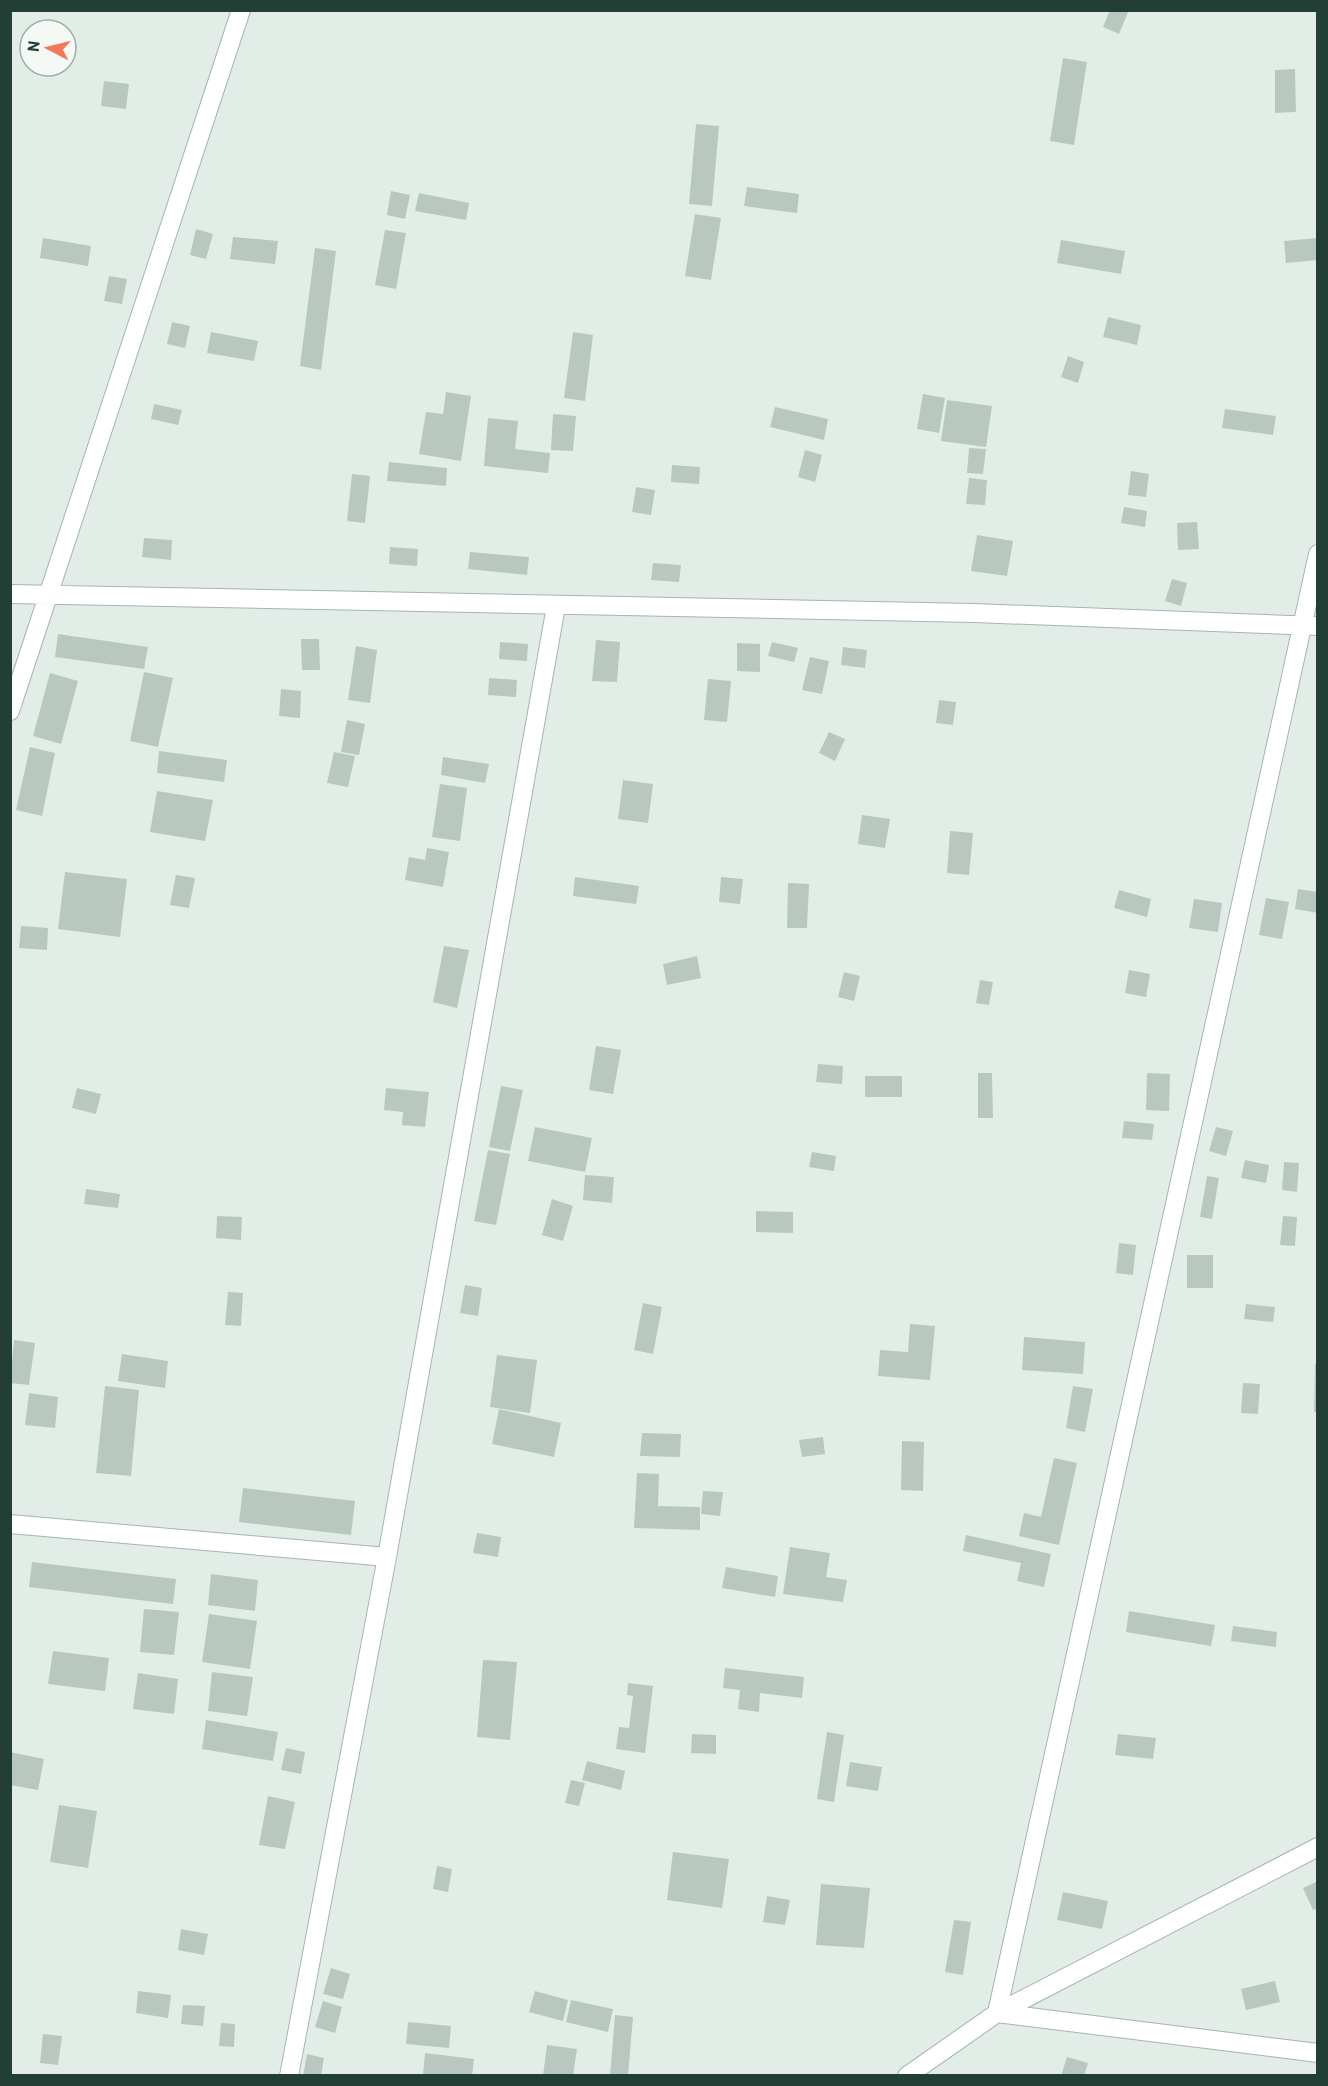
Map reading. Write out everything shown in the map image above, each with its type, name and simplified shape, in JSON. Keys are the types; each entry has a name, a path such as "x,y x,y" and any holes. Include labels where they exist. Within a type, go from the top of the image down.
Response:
{"street":[{"path":"10,711 241,10"},
{"path":"997,2013 1309,625 1317,554"},
{"path":"10,594 974,613 1309,625"},
{"path":"289,2076 387,1557 556,606"},
{"path":"10,1524 387,1557"},
{"path":"907,2076 997,2013 1317,1847"},
{"path":"997,2013 1317,2053"}],"building":[{"path":"1110,10 1129,10 1119,34 1103,27"},
{"path":"1063,58 1087,62 1074,145 1050,141"},
{"path":"1295,69 1296,112 1275,113 1275,70"},
{"path":"104,81 129,84 126,109 101,106"},
{"path":"696,124 719,126 712,206 689,204"},
{"path":"747,187 799,194 797,213 744,206"},
{"path":"391,191 410,195 405,219 387,215"},
{"path":"419,193 469,203 466,220 415,211"},
{"path":"695,214 721,218 711,280 685,276"},
{"path":"196,229 213,234 206,259 190,255"},
{"path":"385,230 406,233 396,289 375,285"},
{"path":"233,237 278,241 275,264 230,259"},
{"path":"43,238 91,246 88,266 40,258"},
{"path":"1318,238 1318,260 1286,263 1284,241"},
{"path":"1061,240 1125,251 1121,274 1057,263"},
{"path":"315,248 336,251 321,370 300,366"},
{"path":"109,276 127,279 122,304 104,301"},
{"path":"1108,317 1141,325 1137,345 1103,337"},
{"path":"172,322 190,326 185,348 167,344"},
{"path":"211,332 258,341 254,361 207,353"},
{"path":"573,332 593,335 585,401 564,398"},
{"path":"1068,356 1084,362 1078,383 1061,377"},
{"path":"446,392 471,396 461,461 419,454 426,412 443,414"},
{"path":"923,394 945,398 939,433 917,429"},
{"path":"947,400 992,406 986,447 941,441"},
{"path":"154,404 182,410 178,425 151,419"},
{"path":"775,407 828,419 824,440 770,427"},
{"path":"1225,409 1276,416 1273,435 1222,428"},
{"path":"553,414 576,416 573,451 551,450"},
{"path":"488,418 518,421 515,449 550,453 548,473 484,466"},
{"path":"969,448 986,449 983,474 967,473"},
{"path":"805,450 822,455 815,482 798,477"},
{"path":"389,462 447,468 446,486 387,481"},
{"path":"672,465 700,467 699,484 671,482"},
{"path":"1131,471 1149,474 1146,497 1128,495"},
{"path":"352,474 370,476 365,523 347,521"},
{"path":"969,478 987,480 985,505 966,504"},
{"path":"636,487 655,490 651,515 632,512"},
{"path":"1124,507 1147,511 1145,527 1121,523"},
{"path":"1197,522 1199,549 1178,550 1177,523"},
{"path":"977,535 1013,541 1007,576 971,571"},
{"path":"144,538 172,540 171,560 142,557"},
{"path":"390,547 418,549 417,566 389,564"},
{"path":"470,552 529,557 527,575 468,569"},
{"path":"653,563 681,565 679,582 651,580"},
{"path":"1172,579 1187,583 1181,606 1165,601"},
{"path":"58,634 148,647 144,669 55,657"},
{"path":"301,639 319,639 320,670 302,670"},
{"path":"596,640 620,642 617,682 592,681"},
{"path":"500,642 528,644 527,661 499,659"},
{"path":"772,642 798,648 794,662 768,656"},
{"path":"737,643 760,644 760,672 737,671"},
{"path":"356,646 377,650 370,703 348,700"},
{"path":"843,647 867,650 865,668 841,665"},
{"path":"810,657 829,661 822,694 802,690"},
{"path":"144,672 173,678 158,747 130,741"},
{"path":"50,673 78,681 61,744 33,736"},
{"path":"489,678 517,680 516,697 488,695"},
{"path":"708,679 731,681 727,722 704,720"},
{"path":"281,689 301,691 300,718 279,716"},
{"path":"939,700 956,702 953,725 936,723"},
{"path":"347,720 365,724 359,755 341,752"},
{"path":"829,732 845,739 835,761 819,753"},
{"path":"30,747 55,753 42,816 16,810"},
{"path":"159,751 227,760 224,782 157,773"},
{"path":"334,752 355,756 348,787 327,783"},
{"path":"443,757 489,764 485,783 441,775"},
{"path":"623,780 653,784 648,823 618,819"},
{"path":"440,784 467,788 460,841 432,837"},
{"path":"157,791 213,800 205,841 150,832"},
{"path":"862,815 890,819 885,848 858,844"},
{"path":"950,831 973,833 969,875 947,873"},
{"path":"427,848 449,852 443,887 405,880 409,857 425,860"},
{"path":"65,872 127,879 120,937 58,929"},
{"path":"176,875 195,878 189,908 170,905"},
{"path":"575,877 639,886 636,904 573,896"},
{"path":"721,877 743,879 740,904 719,902"},
{"path":"788,883 809,884 807,928 787,928"},
{"path":"1298,889 1318,892 1318,913 1295,909"},
{"path":"1119,890 1151,899 1147,917 1114,908"},
{"path":"1266,898 1289,902 1282,939 1259,935"},
{"path":"1194,899 1222,903 1218,932 1189,928"},
{"path":"21,926 48,928 47,950 19,948"},
{"path":"444,946 469,950 457,1008 433,1002"},
{"path":"697,956 701,978 667,985 663,964"},
{"path":"1129,970 1150,974 1146,997 1125,993"},
{"path":"844,972 860,976 854,1001 838,997"},
{"path":"980,980 993,982 989,1005 976,1003"},
{"path":"596,1046 621,1050 613,1094 589,1090"},
{"path":"818,1064 843,1066 842,1084 816,1082"},
{"path":"978,1073 992,1073 993,1118 978,1118"},
{"path":"1147,1073 1170,1074 1169,1111 1146,1110"},
{"path":"865,1076 902,1076 902,1097 865,1097"},
{"path":"501,1086 523,1090 510,1151 489,1147"},
{"path":"77,1088 101,1094 96,1114 72,1108"},
{"path":"386,1088 429,1092 425,1127 402,1125 403,1112 384,1110"},
{"path":"1124,1121 1154,1124 1152,1140 1122,1138"},
{"path":"535,1127 592,1138 585,1172 528,1161"},
{"path":"1216,1127 1233,1131 1226,1156 1209,1151"},
{"path":"488,1150 510,1154 496,1225 474,1221"},
{"path":"812,1152 836,1156 834,1171 809,1167"},
{"path":"1245,1160 1269,1165 1266,1183 1241,1178"},
{"path":"1284,1162 1299,1163 1297,1192 1282,1190"},
{"path":"585,1175 614,1177 612,1203 583,1200"},
{"path":"1207,1176 1219,1178 1212,1219 1200,1217"},
{"path":"86,1189 120,1194 118,1208 84,1204"},
{"path":"552,1199 573,1206 563,1241 542,1235"},
{"path":"756,1211 793,1212 793,1233 756,1232"},
{"path":"217,1216 242,1217 241,1240 216,1238"},
{"path":"1283,1216 1297,1217 1295,1246 1280,1245"},
{"path":"1119,1243 1136,1245 1133,1275 1116,1273"},
{"path":"1187,1255 1213,1255 1213,1288 1187,1288"},
{"path":"465,1285 482,1288 478,1316 460,1313"},
{"path":"228,1292 243,1293 241,1326 225,1325"},
{"path":"643,1303 662,1307 653,1354 634,1350"},
{"path":"1246,1304 1275,1307 1273,1322 1244,1319"},
{"path":"910,1324 935,1326 930,1380 878,1376 880,1350 908,1352"},
{"path":"1024,1337 1085,1342 1083,1374 1022,1370"},
{"path":"14,1340 35,1343 29,1385 10,1383"},
{"path":"122,1354 168,1361 165,1388 118,1381"},
{"path":"497,1355 537,1360 530,1413 490,1407"},
{"path":"1315,1364 1318,1364 1318,1412 1314,1412"},
{"path":"1243,1383 1260,1384 1258,1414 1241,1413"},
{"path":"105,1386 139,1390 131,1476 96,1473"},
{"path":"1073,1386 1093,1389 1085,1432 1066,1428"},
{"path":"29,1393 58,1397 55,1428 25,1425"},
{"path":"499,1409 561,1423 554,1457 492,1444"},
{"path":"642,1433 681,1434 680,1457 640,1456"},
{"path":"823,1437 825,1454 802,1457 799,1440"},
{"path":"902,1441 924,1442 923,1491 901,1490"},
{"path":"1054,1458 1077,1463 1059,1545 1019,1536 1024,1513 1041,1517"},
{"path":"637,1473 659,1474 658,1506 700,1507 700,1530 634,1528"},
{"path":"243,1488 355,1501 351,1535 239,1522"},
{"path":"703,1491 723,1492 720,1516 701,1514"},
{"path":"477,1533 501,1537 498,1557 473,1553"},
{"path":"966,1535 1051,1554 1044,1587 1017,1581 1021,1563 963,1551"},
{"path":"790,1547 830,1553 826,1577 847,1580 843,1602 783,1594"},
{"path":"32,1562 176,1579 173,1604 29,1587"},
{"path":"726,1567 778,1576 775,1597 722,1588"},
{"path":"211,1574 258,1580 255,1611 208,1605"},
{"path":"144,1609 179,1612 174,1655 140,1652"},
{"path":"1129,1611 1215,1625 1211,1646 1126,1632"},
{"path":"209,1614 257,1621 250,1669 202,1662"},
{"path":"1233,1626 1277,1632 1276,1647 1231,1641"},
{"path":"53,1651 109,1658 105,1691 48,1684"},
{"path":"483,1660 517,1662 510,1740 477,1737"},
{"path":"725,1668 804,1677 802,1698 760,1693 759,1712 738,1709 740,1690 723,1688"},
{"path":"212,1672 253,1677 247,1716 208,1711"},
{"path":"138,1673 178,1679 174,1714 133,1709"},
{"path":"628,1683 653,1686 645,1753 616,1749 619,1727 629,1728 633,1696 627,1695"},
{"path":"206,1720 278,1732 273,1761 202,1749"},
{"path":"827,1732 844,1735 834,1802 817,1799"},
{"path":"692,1734 716,1735 716,1754 691,1753"},
{"path":"1118,1734 1156,1738 1153,1759 1115,1755"},
{"path":"286,1748 305,1752 301,1774 281,1770"},
{"path":"10,1752 44,1759 38,1790 10,1785"},
{"path":"587,1761 625,1771 621,1790 582,1780"},
{"path":"850,1762 882,1767 878,1791 846,1786"},
{"path":"571,1780 585,1783 579,1806 565,1803"},
{"path":"268,1796 295,1802 285,1849 259,1845"},
{"path":"59,1805 97,1811 88,1868 50,1862"},
{"path":"673,1852 729,1859 722,1908 667,1900"},
{"path":"437,1866 452,1869 448,1892 433,1889"},
{"path":"1318,1881 1318,1908 1313,1910 1303,1888"},
{"path":"821,1884 870,1888 864,1948 816,1945"},
{"path":"1063,1892 1108,1901 1102,1929 1057,1920"},
{"path":"767,1896 790,1900 785,1925 763,1922"},
{"path":"954,1920 971,1922 963,1975 945,1972"},
{"path":"181,1929 208,1934 204,1955 178,1950"},
{"path":"331,1968 350,1974 343,1999 323,1994"},
{"path":"1275,1981 1280,2002 1246,2010 1241,1989"},
{"path":"138,1991 171,1995 168,2018 136,2013"},
{"path":"535,1991 568,2000 563,2021 529,2012"},
{"path":"571,2000 613,2009 608,2032 566,2022"},
{"path":"323,2001 342,2007 335,2033 315,2027"},
{"path":"183,2005 205,2006 203,2026 181,2024"},
{"path":"615,2015 633,2017 628,2076 610,2076"},
{"path":"408,2022 451,2026 449,2048 406,2044"},
{"path":"221,2023 235,2024 234,2047 219,2046"},
{"path":"43,2034 62,2036 58,2065 40,2063"},
{"path":"547,2045 577,2049 573,2076 543,2076"},
{"path":"425,2053 474,2059 472,2076 423,2076"},
{"path":"307,2054 324,2058 321,2076 303,2076"},
{"path":"1067,2057 1088,2063 1084,2076 1061,2076"}]}
